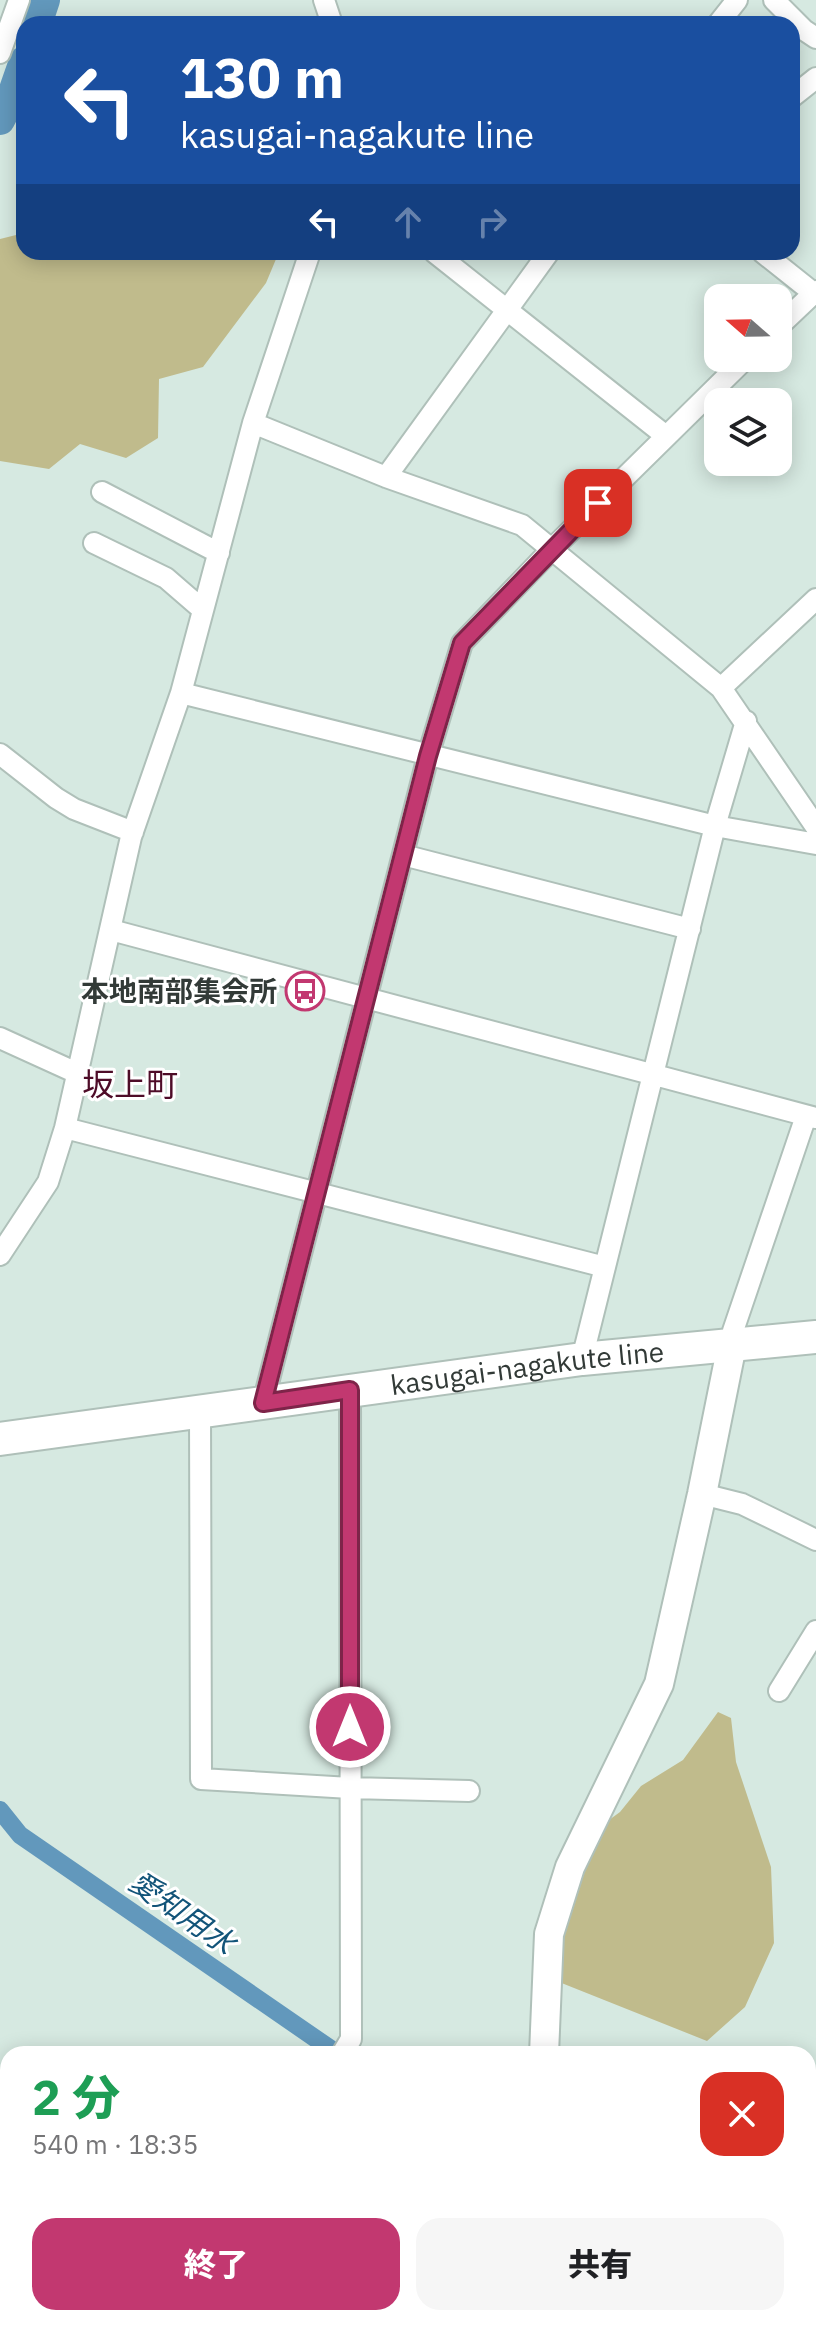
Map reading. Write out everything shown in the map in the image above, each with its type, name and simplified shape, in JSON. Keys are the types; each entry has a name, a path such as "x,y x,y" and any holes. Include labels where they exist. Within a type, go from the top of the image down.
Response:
{"main road":[{"name":"kasugai-nagakute line","path":"0,1439 582,1359 816,1337"}],"street":[{"path":"0,53 19,0"},
{"path":"724,16 737,0"},
{"path":"774,0 790,16"},
{"path":"800,26 816,38"},
{"path":"800,91 816,78"},
{"path":"0,1255 48,1182 65,1128 133,832 181,693 253,423 307,260"},
{"path":"444,260 666,436"},
{"path":"386,477 543,260"},
{"path":"772,260 815,293 792,314"},
{"path":"263,1403 428,756 462,643 553,548 732,372"},
{"path":"253,423 386,477 522,525 721,688 816,827"},
{"path":"102,492 219,553"},
{"path":"94,543 166,578 203,610"},
{"path":"721,688 816,599"},
{"path":"181,693 715,826 816,844"},
{"path":"582,1359 715,826 746,721"},
{"path":"0,754 74,809 133,832"},
{"path":"403,855 690,929"},
{"path":"111,930 811,1117 733,1331 702,1494 659,1684 570,1867 549,1934 544,2046"},
{"path":"0,1038 79,1074"},
{"path":"65,1128 605,1267"},
{"path":"347,2046 350,1390"},
{"path":"200,1412 201,1779 469,1791"},
{"path":"702,1494 742,1504 816,1540"},
{"path":"779,1691 816,1631"}],"shaded area":[{"path":"16,235 16,260 276,260 266,283 203,367 159,379 158,438 126,458 80,444 49,469 0,461 0,239"},
{"path":"718,1712 731,1718 736,1762 771,1867 774,1943 745,2007 707,2041 559,1982 558,1938 598,1828 620,1812 641,1786 683,1760"}],"waterway":[{"path":"40,16 45,0"},
{"path":"0,120 16,84"},
{"name":"愛知用水","path":"0,1810 20,1835 326,2046"}],"place":[{"name":"本地南部集会所","path":"305,991"}],"district":[{"name":"坂上町","path":"130,1085"}],"route":[{"path":"350,1727 350,1390 263,1403 428,756 462,643 598,503"}]}
